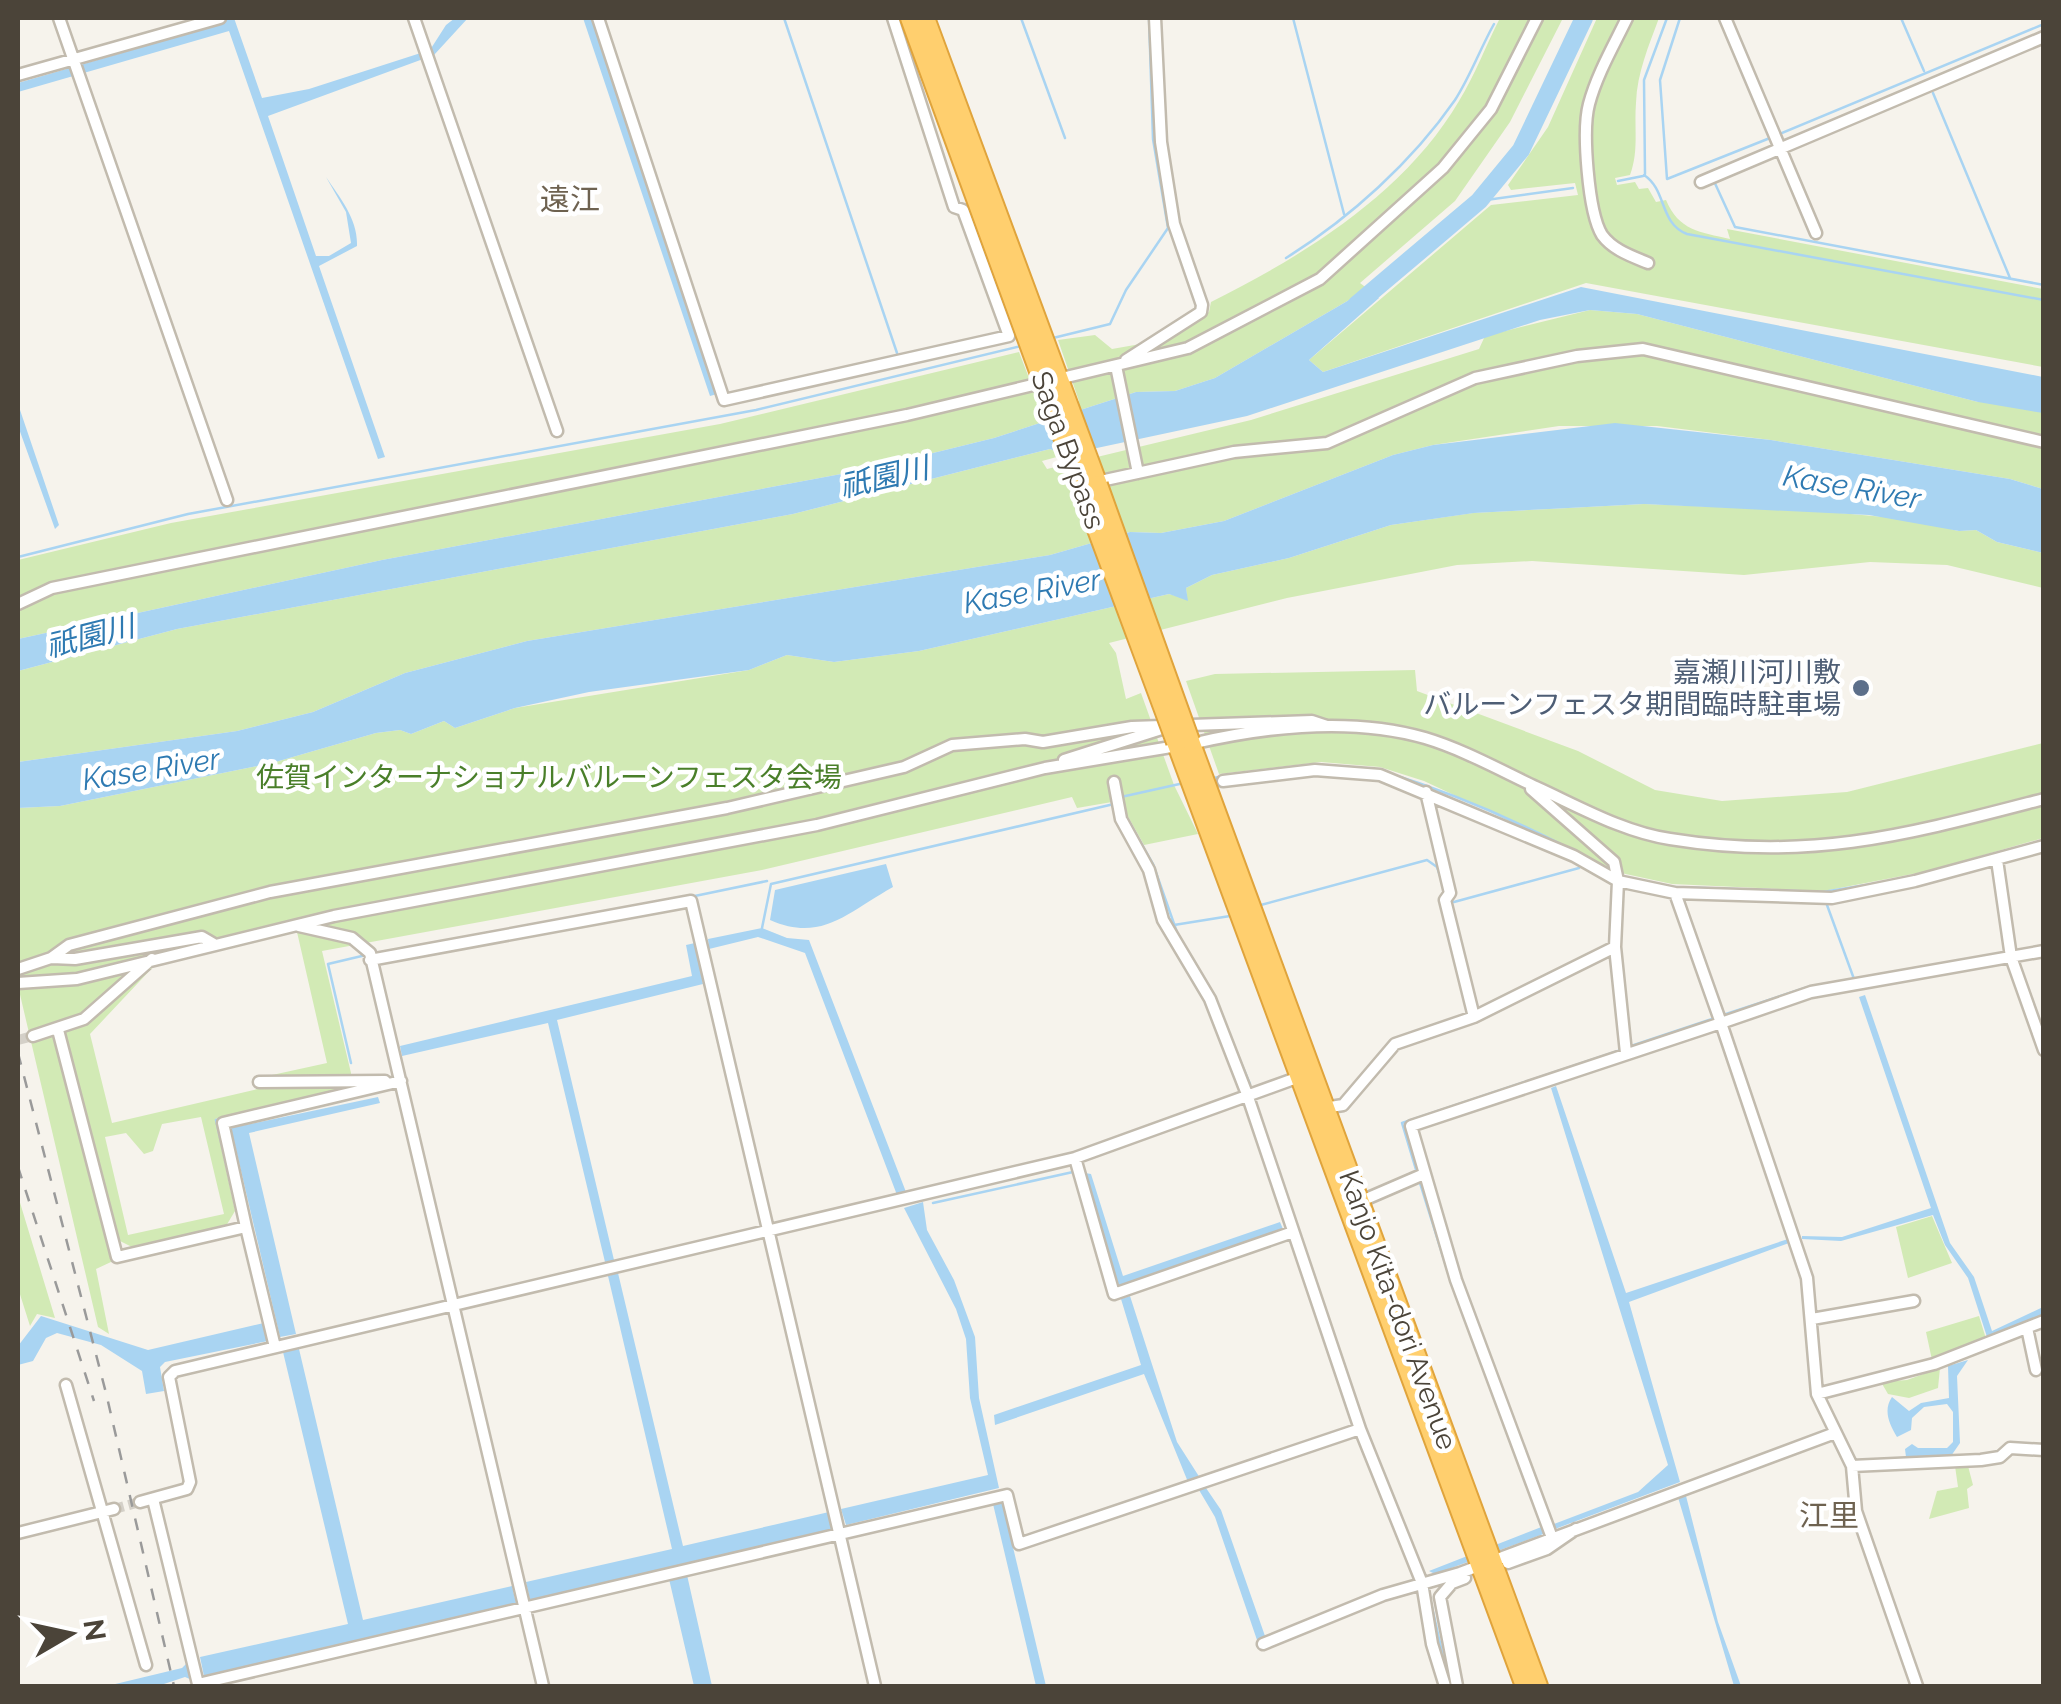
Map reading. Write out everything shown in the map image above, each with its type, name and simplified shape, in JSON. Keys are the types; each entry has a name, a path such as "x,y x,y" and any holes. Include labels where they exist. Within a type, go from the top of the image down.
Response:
{"highway":[{"name":"Saga Bypass","path":"910,18 971,164 1255,935"},
{"name":"Saga Bypass","path":"925,18 971,164"},
{"name":"Kanjo Kita-dori Avenue","path":"1255,935 1486,1567 1538,1686"},
{"name":"Kanjo Kita-dori Avenue","path":"1303,1075 1323,1109 1358,1202 1524,1686"}],"street":[{"path":"58,18 227,500"},
{"path":"18,75 220,18"},
{"path":"414,18 557,431"},
{"path":"598,18 724,400 1010,336 964,210 954,207 893,18"},
{"path":"1116,366 1200,312 1202,305 1180,251 1160,142 1155,18"},
{"path":"18,604 52,588 907,415 1188,348 1320,279 1348,256 1470,137 1508,79 1537,18"},
{"path":"1627,18 1589,102 1586,140 1596,223 1604,238 1621,252 1648,263"},
{"path":"1725,18 1816,234"},
{"path":"1701,182 2044,38"},
{"path":"1089,484 1234,452 1327,442 1475,378 1578,356 1643,349 2044,442"},
{"path":"1116,366 1138,473"},
{"path":"18,983 77,979 294,924 817,824 1045,768 1312,722 1327,726"},
{"path":"1045,768 1183,742 1327,726 1387,729 1428,739 1632,828 1667,839 1790,848 1886,839 2044,798"},
{"path":"18,970 51,958 70,944 220,902 727,808 904,767 952,745 1025,739 1183,742"},
{"path":"1223,780 1315,770 1380,775 1618,875 1675,893 1832,898 2044,846"},
{"path":"1114,782 1117,803 1148,870 1163,920 1210,999 1247,1094 1289,1228 1360,1429 1426,1582 1432,1644 1444,1684"},
{"path":"1528,783 1618,875 1615,947 1625,1049"},
{"path":"1426,792 1450,893 1445,900 1474,1017"},
{"path":"1997,860 2010,951 2044,1050"},
{"path":"1675,893 1807,1278 1816,1394 1852,1466 1856,1511 1917,1686"},
{"path":"370,960 691,901 876,1686"},
{"path":"294,924 352,938 366,947 401,1080 543,1686"},
{"path":"51,958 76,959 202,937 214,944"},
{"path":"1323,1109 1343,1105 1395,1044 1474,1017 1615,947"},
{"path":"1551,1536 1420,1176 1411,1126 1625,1049 1721,1023 1812,992 2010,951 2044,951"},
{"path":"33,1036 84,1018 118,993 153,958"},
{"path":"58,1030 68,1055 116,1257 246,1228"},
{"path":"140,1502 187,1490 190,1482 170,1377 175,1371 1075,1158 1303,1075"},
{"path":"259,1082 401,1080"},
{"path":"286,1344 271,1330 223,1124 401,1080"},
{"path":"1075,1158 1114,1294 1289,1228"},
{"path":"1358,1202 1420,1176"},
{"path":"1812,1319 1914,1301"},
{"path":"1816,1394 1934,1364 2044,1321"},
{"path":"2027,1328 2036,1370"},
{"path":"66,1385 109,1510 146,1666"},
{"path":"154,1499 197,1677 525,1608 838,1524 1007,1495 1018,1544 1360,1429"},
{"path":"1457,1686 1440,1597 1452,1583 1551,1536 1834,1433"},
{"path":"1852,1466 1982,1460 2000,1457 2010,1448 2044,1450"},
{"path":"18,1533 109,1510"},
{"path":"1263,1644 1426,1582 1548,1549 1581,1525"}],"green space":[{"path":"1500,18 1563,18 1510,122 1455,201 1360,283 1368,289 1215,378 1175,391 1136,392 994,438 868,469 382,560 18,639 18,560 171,523 720,424 1019,352 1042,412 1079,401 1058,340 1095,335 1112,349 1163,340 1209,312 1211,302 1282,264 1350,218 1411,165 1437,134 1465,91"},
{"path":"1597,18 1659,18 1639,81 1633,166 1630,175 1615,178 1617,185 1635,182 1639,189 1648,188 1656,202 1666,200 1684,224 1709,234 1730,239 1727,229 2043,289 2043,367 1586,283 1323,372 1309,360 1491,205 1578,195 1575,183 1511,190 1508,185 1548,127"},
{"path":"1590,310 1637,314 1978,402 2043,395 2043,489 2010,479 1771,440 1657,426 1559,426 1393,455 1224,521 1161,533 1130,532 1050,555 527,641 405,673 313,712 237,731 18,762 18,671 177,629 793,514 1050,449 1064,455 1042,461 1047,469 1251,420 1479,349 1485,336"},
{"name":"佐賀インターナショナルバルーンフェスタ会場","path":"1644,504 1817,511 1918,520 1958,531 1976,530 1997,542 2043,553 2043,588 1947,565 1870,562 1744,575 1532,561 1457,565 1287,598 1109,643 1116,653 1126,699 1141,693 1174,785 1198,834 1144,845 1126,813 1112,802 1077,808 1072,797 762,870 322,951 351,1073 350,1089 215,1119 235,1211 226,1226 132,1247 116,1239 111,1262 96,1269 109,1334 98,1327 18,986 18,808 60,806 272,763 376,733 400,730 411,734 444,721 455,728 515,708 749,670 787,655 834,662 919,651 1169,594 1187,599 1186,588 1212,575 1289,558 1391,525 1473,513","holes":["297,932 327,1063 263,1077 262,1088 112,1123 90,1034 154,966","201,1117 224,1214 128,1235 105,1137 126,1133 144,1154 153,1151 162,1124"]},
{"path":"1415,670 1417,691 1578,751 1655,790 1722,801 1847,792 2043,743 2043,838 1928,871 1824,891 1672,884 1621,873 1424,781 1380,767 1321,762 1219,774 1186,681 1215,674"},
{"path":"18,1196 55,1318 37,1314 30,1326 18,1288"},
{"path":"1932,1216 1952,1263 1908,1278 1896,1227"},
{"path":"1979,1316 1987,1342 1932,1360 1926,1332"},
{"path":"1940,1368 1938,1388 1909,1398 1888,1394 1881,1382 1907,1380"},
{"path":"1955,1466 1968,1466 1973,1485 1967,1489 1969,1508 1929,1519 1937,1491 1958,1487"}],"water":[{"path":"223,18 234,18 262,98 309,89 430,50 446,25 455,18 468,18 434,55 268,116 316,256 329,256 351,243 346,212 326,177 355,227 357,246 319,266 385,457 378,459 229,31 18,92 18,83 225,23"},
{"path":"583,18 591,18 717,394 710,396"},
{"path":"1581,287 2043,377 2043,413 1978,402 1637,314 1590,310 1540,320 1247,416 1064,455 1050,449 793,514 177,629 18,671 18,639 382,560 868,469 994,438 1136,392 1175,391 1215,378 1368,289 1379,298 1309,360 1323,372"},
{"path":"18,404 59,525 55,529 18,426"},
{"name":"Kase River","path":"1615,423 1771,440 2010,479 2043,489 2043,553 1997,542 1976,530 1959,531 1869,515 1644,504 1474,513 1391,525 1289,558 1212,575 1186,588 1188,601 1169,594 919,651 834,662 787,655 749,670 589,692 515,708 455,728 444,721 411,734 400,730 376,733 272,763 60,806 18,808 18,762 237,731 313,712 405,673 527,641 1050,555 1130,532 1161,533 1224,521 1393,455 1433,445"},
{"path":"886,864 893,887 834,922 805,928 770,920 775,890"},
{"path":"762,928 787,938 809,940 906,1192 897,1195 805,953 758,937 709,949 708,939"},
{"path":"695,943 703,984 557,1020 614,1260 605,1262 548,1023 402,1056 400,1046 692,976 686,945"},
{"path":"1865,995 1950,1243 1974,1277 1992,1331 2043,1307 2043,1315 1988,1340 1968,1278 1945,1245 1933,1215 1841,1241 1802,1239 1842,1237 1931,1208 1859,997"},
{"path":"1556,1086 1626,1293 1788,1239 1789,1243 1629,1302 1680,1482 1555,1529 1554,1524 1638,1492 1668,1465 1551,1088"},
{"path":"378,1097 380,1103 249,1133 296,1334 280,1337 231,1128"},
{"path":"1085,1173 1091,1174 1123,1276 1280,1222 1283,1229 1119,1286"},
{"path":"923,1202 927,1230 954,1280 975,1337 979,1398 999,1488 846,1525 841,1509 988,1475 970,1398 966,1339 956,1309 904,1208"},
{"path":"618,1273 683,1546 829,1512 832,1529 530,1600 526,1582 672,1549 608,1276"},
{"path":"1130,1296 1177,1442 1200,1478 1188,1482 1144,1374 995,1425 994,1415 1141,1365 1121,1299"},
{"path":"41,1316 148,1350 264,1323 268,1341 165,1362 160,1367 164,1391 146,1394 142,1371 101,1345 57,1333 46,1338 33,1361 18,1365 18,1346"},
{"path":"299,1349 363,1620 512,1586 516,1603 204,1676 200,1657 348,1624 283,1352"},
{"path":"1968,1360 1957,1376 1960,1443 1951,1456 1906,1457 1905,1449 1912,1444 1918,1448 1947,1448 1953,1442 1953,1412 1947,1404 1924,1407 1912,1418 1911,1430 1897,1437 1888,1417 1892,1397 1909,1411 1921,1403 1949,1398 1948,1366"},
{"path":"1206,1488 1221,1510 1265,1636 1257,1640 1215,1517 1199,1490"},
{"path":"1685,1492 1718,1622 1741,1686 1734,1686 1677,1494"},
{"path":"1002,1501 1046,1686 1036,1686 993,1504"},
{"path":"1544,1526 1546,1533 1435,1574 1429,1571"},
{"path":"687,1575 712,1686 694,1686 669,1579"},
{"path":"188,1662 192,1680 185,1677 158,1686 107,1686 182,1668"}],"waterway":[{"path":"784,18 897,353"},
{"path":"1021,18 1065,138"},
{"path":"1053,338 1110,324 1126,290 1168,228 1153,139 1149,18"},
{"path":"1293,18 1344,214"},
{"name":"祇園川","path":"1356,305 1479,201 1521,150 1584,18"},
{"path":"1645,174 1644,80 1667,18"},
{"path":"1680,18 1660,80 1667,179 1770,138"},
{"path":"1901,18 1924,71"},
{"path":"1286,258 1356,207 1400,167 1455,100 1494,24"},
{"path":"1777,135 2044,24"},
{"path":"1933,93 2010,278"},
{"path":"1644,175 1656,189 1672,222 1687,234 2044,300"},
{"path":"1618,181 1643,176"},
{"path":"1713,179 1735,227 2044,285"},
{"path":"1479,201 1573,188"},
{"path":"18,557 188,514 756,410 1021,346"},
{"path":"1316,765 1377,770"},
{"path":"1212,778 1283,769"},
{"path":"1385,772 1501,816 1611,871"},
{"path":"1121,797 1184,783"},
{"path":"762,928 771,884 1114,804"},
{"path":"1124,813 1153,864 1179,938"},
{"path":"1257,906 1427,860 1437,867 1443,884"},
{"path":"1454,902 1579,868"},
{"path":"1671,887 1823,892 1897,880"},
{"path":"690,897 767,881"},
{"path":"1827,905 1854,979"},
{"path":"1174,925 1230,916"},
{"path":"377,953 524,927"},
{"path":"2015,951 2032,948"},
{"path":"1723,1015 1808,987 2008,952"},
{"path":"351,1063 328,964 366,955"},
{"path":"1209,987 1250,1084"},
{"path":"1628,1047 1712,1019"},
{"path":"1417,1173 1402,1123 1621,1050"},
{"path":"221,1119 216,1120 237,1210"},
{"path":"933,1203 1073,1172"},
{"path":"1419,1180 1451,1282 1516,1456"},
{"path":"1361,1417 1375,1452"},
{"path":"1417,1557 1425,1577"},
{"path":"1427,1585 1449,1683"}],"tunnel":[{"path":"18,1040 33,1036"},
{"path":"114,1509 140,1502"}],"railway":[{"path":"18,1053 106,1393 174,1686"},
{"path":"18,1167 94,1401"}],"place":[{"name":"嘉瀬川河川敷 バルーンフェスタ期間臨時駐車場","path":"1861,688"}],"district":[{"name":"遠江","path":"570,199"},
{"name":"江里","path":"1829,1515"}]}
